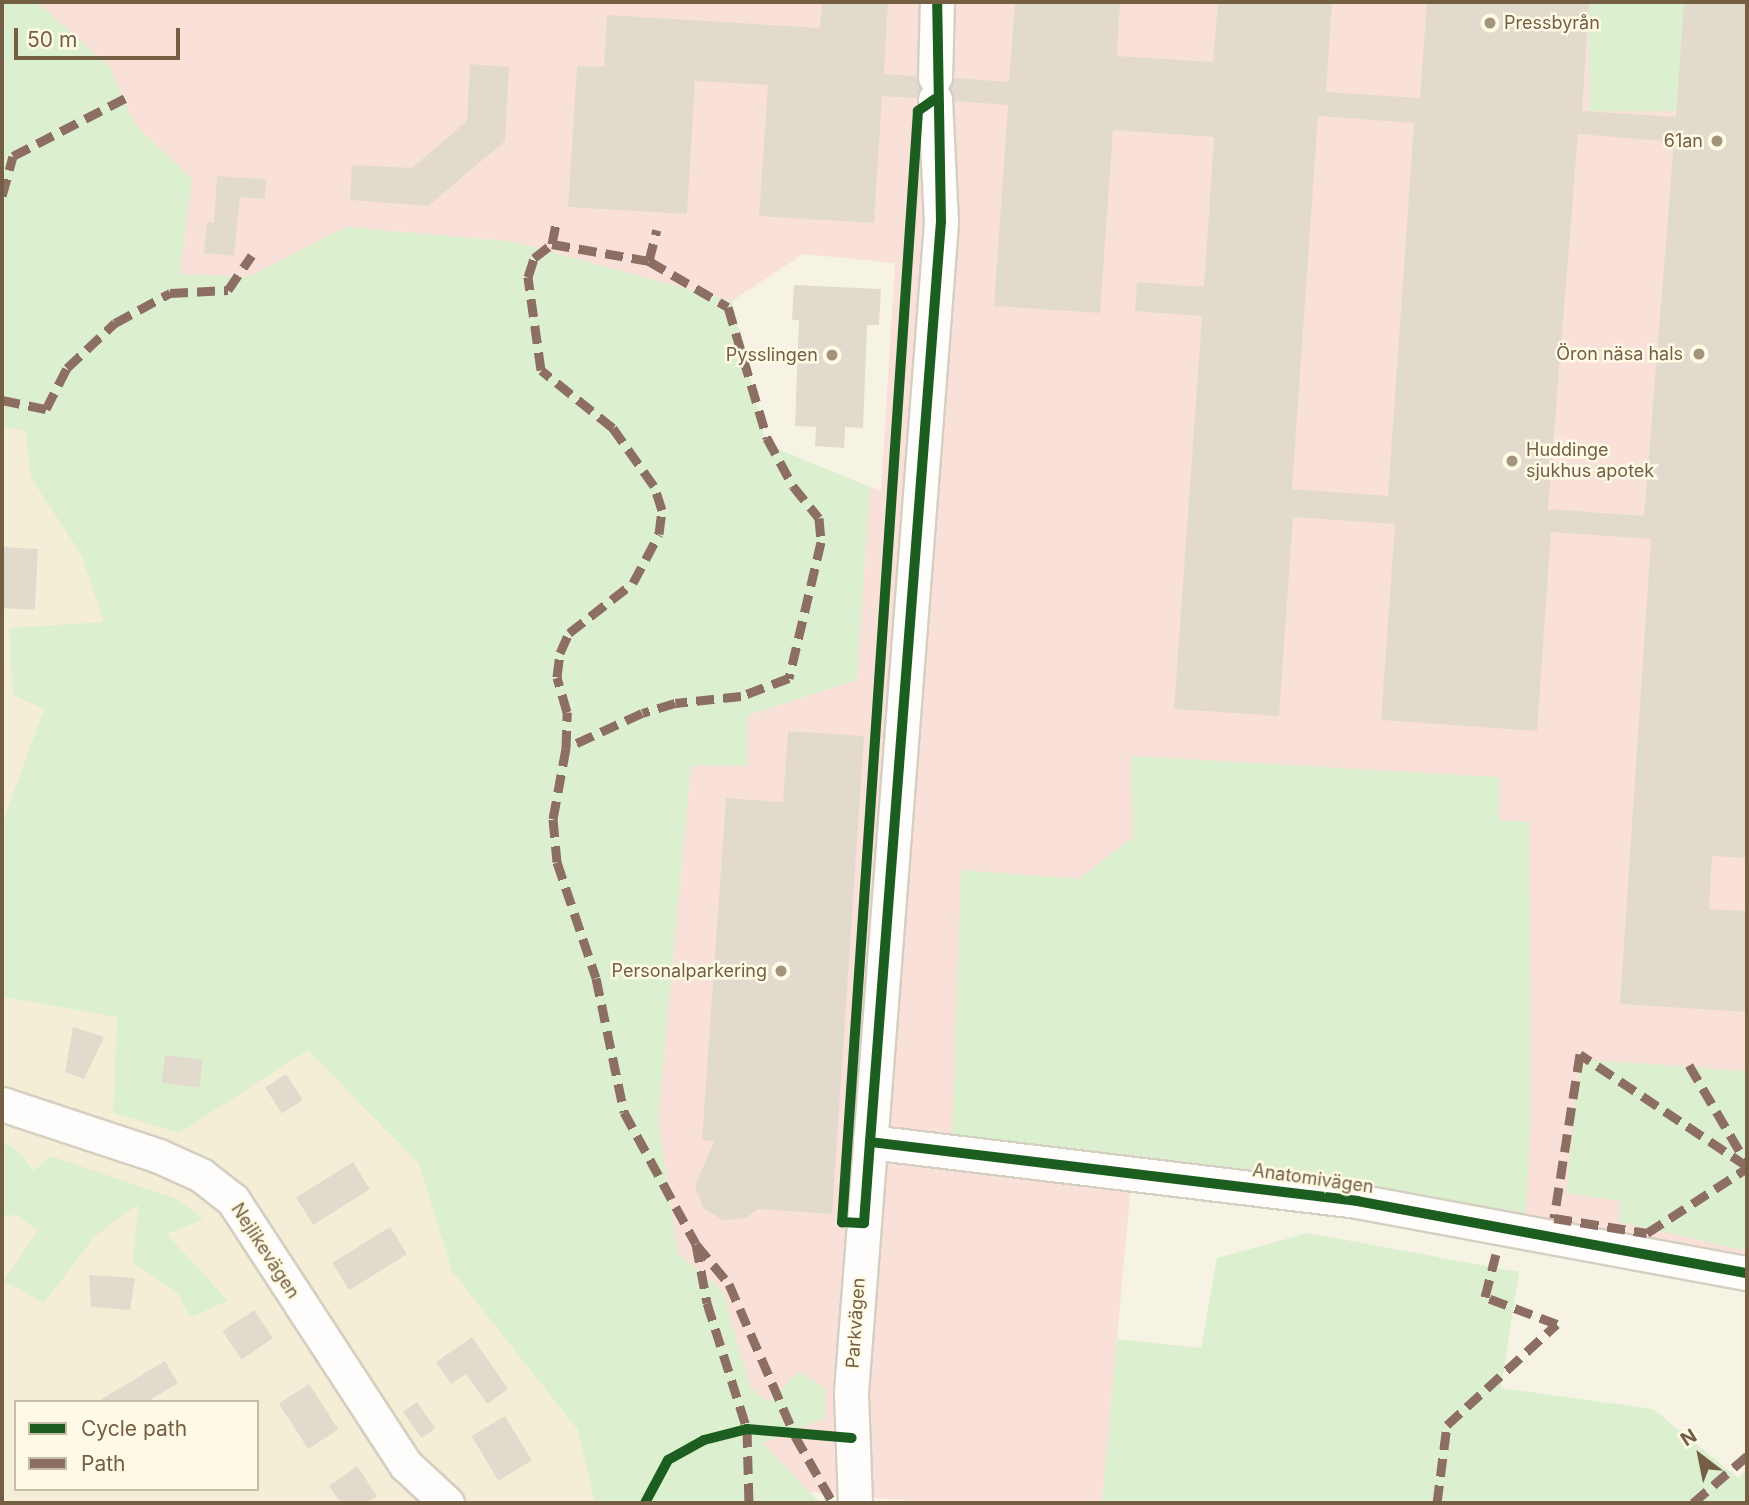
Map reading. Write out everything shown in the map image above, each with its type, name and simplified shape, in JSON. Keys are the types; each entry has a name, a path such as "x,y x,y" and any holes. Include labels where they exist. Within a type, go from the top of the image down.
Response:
{"street":[{"name":"Parkvägen","path":"855,1503 851,1392 941,222 935,88 937,2"},
{"name":"Nejlikevägen","path":"2,1104 159,1156 201,1175 233,1200 406,1465 447,1503"},
{"name":"Anatomivägen","path":"870,1142 1357,1201 1747,1273"}],"shaded area":[{"path":"2,2 6,2 675,1503 2,1503"},
{"path":"37,2 1747,2 1747,1254 1139,1166 1130,1195 1102,1503 934,1503 808,1492 762,1443 825,1418 769,1402 751,1388 722,1290 678,1254 658,1121 691,766 748,766 748,715 857,680 870,487 881,490 895,263 803,254 732,301 515,242 346,227 248,277 180,274 192,179 135,125 110,67"}],"green space":[{"path":"2,2 37,2 110,67 135,125 192,179 180,274 248,277 346,227 515,242 732,301 766,444 870,487 857,680 748,715 748,766 691,766 658,1121 678,1254 722,1290 751,1388 769,1402 798,1372 825,1388 825,1418 763,1443 820,1503 595,1503 578,1430 452,1271 419,1164 308,1050 179,1133 113,1113 117,1017 2,997 2,825 44,709 13,695 9,628 104,622 81,554 31,478 26,431 2,427"},
{"path":"1589,2 1684,2 1684,111 1589,111"},
{"path":"1131,756 1500,777 1499,820 1529,822 1531,1106 1526,1215 1363,1188 952,1138 961,870 1079,879 1133,837"},
{"path":"1580,1059 1747,1071 1747,1251 1619,1222 1620,1201 1566,1193"},
{"path":"2,1143 16,1149 34,1171 51,1156 177,1199 203,1219 167,1234 228,1301 190,1317 178,1293 133,1263 138,1204 94,1237 44,1303 4,1281 38,1230 16,1215 2,1216"},
{"path":"1308,1233 1519,1272 1501,1388 1653,1409 1738,1478 1747,1469 1747,1503 1102,1503 1117,1339 1201,1348 1217,1258"}],"building":[{"path":"822,2 888,2 884,74 916,76 920,88 916,98 882,96 874,223 759,216 768,85 695,81 687,214 568,207 577,66 604,67 607,15 820,28"},
{"path":"1015,2 1120,2 1117,56 1213,62 1218,2 1332,2 1326,92 1420,98 1427,2 1589,2 1582,111 1676,117 1684,2 1747,2 1747,858 1712,856 1709,909 1747,911 1747,1012 1620,1004 1651,539 1551,532 1537,731 1381,720 1395,524 1293,517 1279,716 1174,709 1202,316 1135,311 1137,282 1204,287 1214,137 1113,130 1100,313 994,306 1008,105 954,101 951,88 954,78 1009,82","holes":["1318,116 1414,123 1388,496 1292,489","1578,134 1674,142 1644,516 1548,509"]},
{"path":"470,64 509,67 505,141 428,206 350,200 352,165 412,168 467,121"},
{"path":"217,176 266,179 265,199 240,197 234,256 204,253 207,222 214,223"},
{"name":"Pysslingen","path":"794,285 881,289 879,325 867,325 863,428 845,427 844,448 815,446 816,427 795,426 799,320 792,320"},
{"path":"2,547 38,549 35,610 2,608"},
{"name":"Personalparkering","path":"788,731 864,736 832,1214 758,1209 746,1218 723,1220 703,1208 695,1186 714,1141 702,1140 726,798 783,802"},
{"path":"73,1027 104,1037 84,1079 65,1072"},
{"path":"165,1055 203,1060 199,1087 162,1083"},
{"path":"286,1074 303,1100 282,1114 265,1088"},
{"path":"353,1162 370,1189 313,1225 296,1198"},
{"path":"390,1227 407,1254 349,1290 332,1263"},
{"path":"89,1275 135,1278 130,1310 91,1307"},
{"path":"254,1310 273,1338 242,1359 222,1331"},
{"path":"472,1337 508,1389 487,1404 466,1374 451,1384 436,1362"},
{"path":"165,1361 178,1383 150,1400 100,1400"},
{"path":"309,1384 338,1429 308,1449 279,1404"},
{"path":"417,1402 435,1428 421,1438 403,1412"},
{"path":"505,1416 532,1461 498,1481 472,1436"},
{"path":"357,1466 377,1496 367,1503 341,1503 329,1486"}],"marked path":[{"path":"2,196 13,156 131,95"},
{"path":"552,244 556,223"},
{"path":"649,261 657,230"},
{"path":"566,748 567,712 557,677 560,653 569,633 633,583 659,534 662,510 654,486 613,428 541,370 528,277 534,258 552,244 649,261 728,307 767,438 793,486 819,518 821,542 789,678 741,696 675,703 642,713 566,748 553,819 557,862 596,978 624,1112 696,1244 707,1303 747,1429 749,1503"},
{"path":"2,400 46,409 67,368 115,323 170,293 228,290 252,255"},
{"path":"1747,1166 1580,1054 1554,1218 1647,1233 1747,1168"},
{"path":"1689,1065 1747,1164"},
{"path":"696,1244 729,1284 795,1436 833,1503"},
{"path":"1437,1503 1447,1425 1557,1324 1485,1297 1496,1254"},
{"path":"1693,1503 1747,1456"}],"cycle path":[{"path":"935,99 918,111 842,1222 864,1223 941,222 937,2"},
{"path":"870,1142 1357,1201 1747,1273"},
{"path":"645,1503 668,1460 704,1440 747,1429 852,1438"}],"place":[{"name":"Pressbyrån","path":"1490,23"},
{"name":"61an","path":"1717,141"},
{"name":"Öron näsa hals","path":"1699,354"},
{"name":"Pysslingen","path":"832,355"},
{"name":"Huddinge sjukhus apotek","path":"1512,461"},
{"name":"Personalparkering","path":"781,971"}]}
